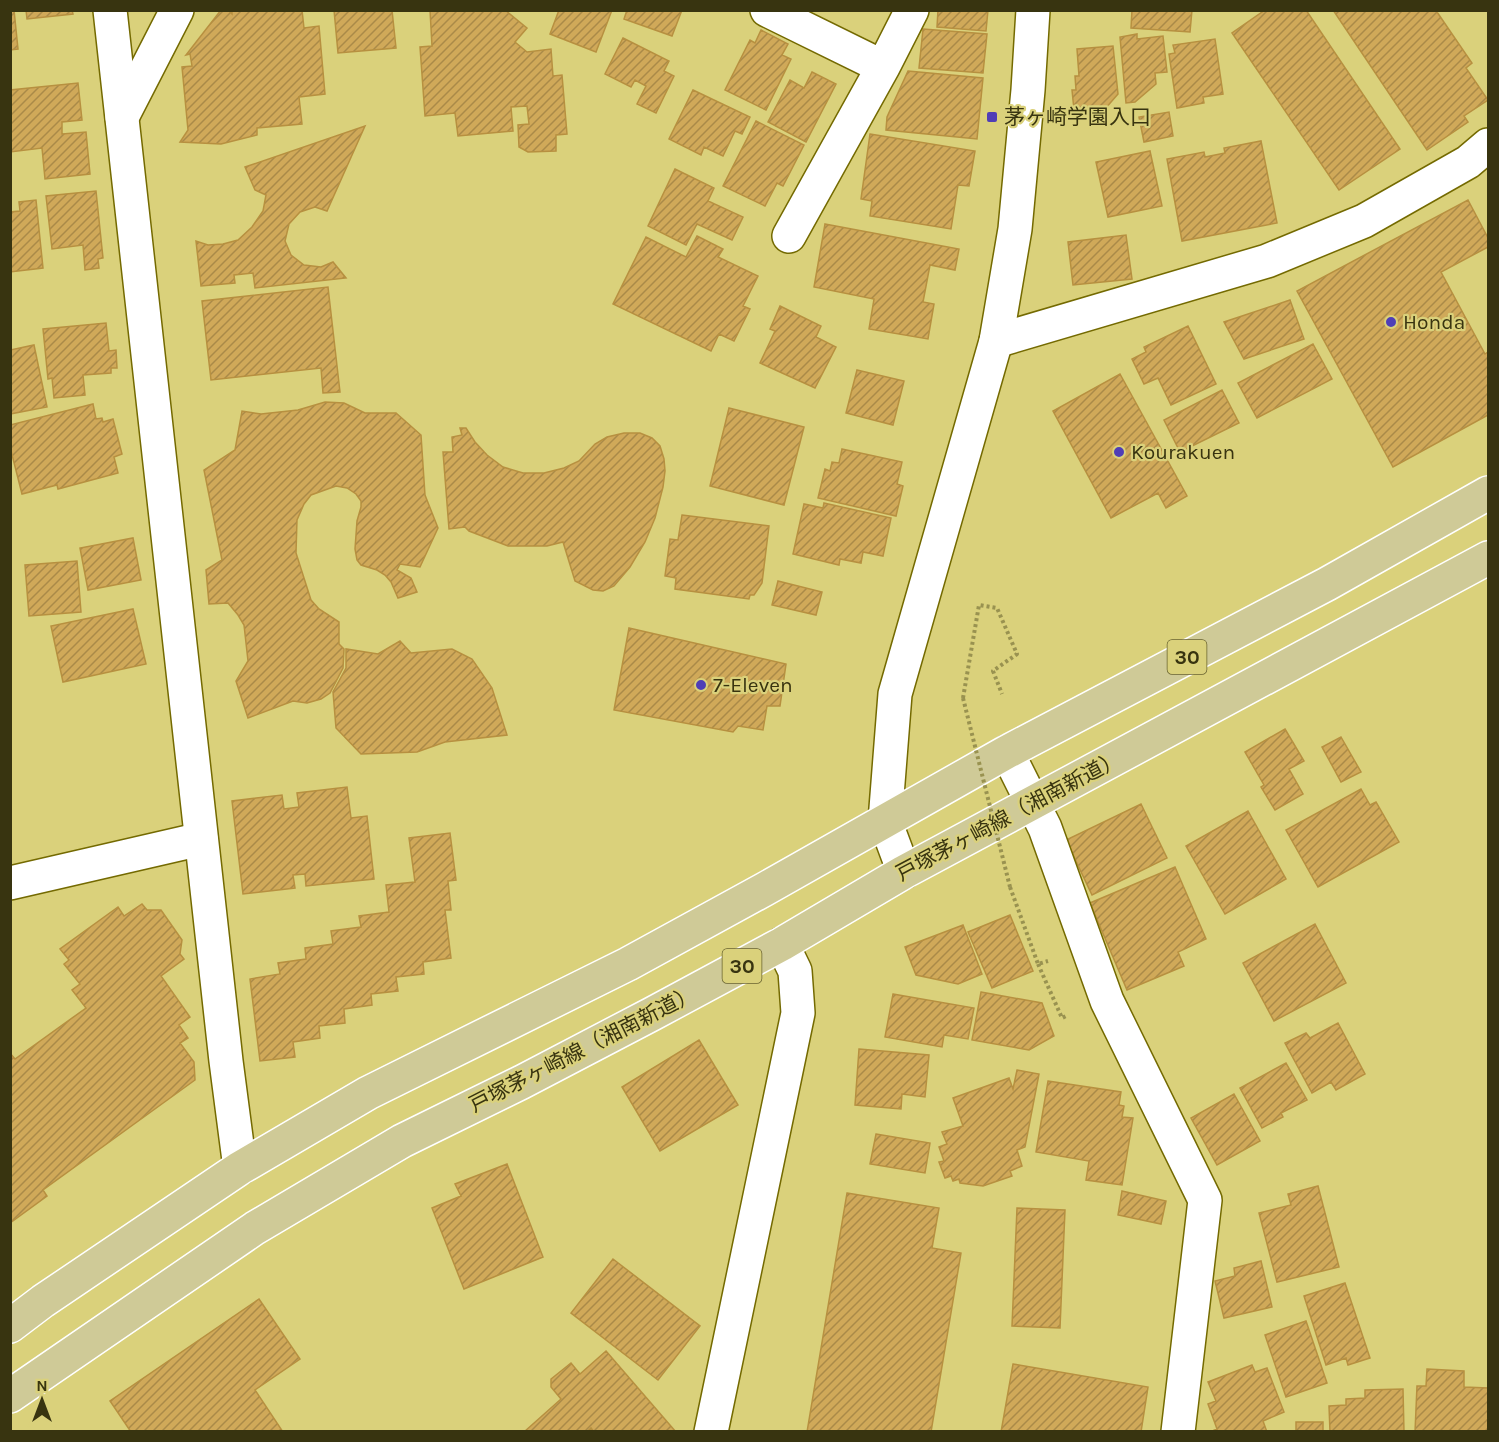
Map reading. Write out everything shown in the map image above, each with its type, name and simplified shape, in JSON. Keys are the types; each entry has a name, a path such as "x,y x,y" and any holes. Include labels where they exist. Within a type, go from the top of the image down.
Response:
{"main road":[{"name":"30","path":"10,1326 43,1301 240,1168 368,1093 628,964 1007,752 1327,584 1488,492"},
{"name":"戸塚茅ヶ崎線（湘南新道）","path":"10,1396 255,1228 402,1141 522,1082 782,944 904,872 1488,558"}],"street":[{"path":"110,10 201,839 240,1168"},
{"path":"122,117 177,10"},
{"path":"767,10 883,67"},
{"path":"789,236 912,10"},
{"path":"904,872 885,821 895,694 996,341 1015,229 1033,10"},
{"path":"996,341 1267,261 1364,220 1468,162 1488,145"},
{"path":"1007,752 1045,828 1107,1001 1205,1200 1178,1431"},
{"path":"10,883 201,839"},
{"path":"711,1431 798,1013 795,971 782,944"}],"path":[{"path":"1002,694 993,671 1017,654 997,608 979,604 963,698 1010,887"}],"building":[{"path":"10,10 14,10 18,49 10,50"},
{"path":"26,10 72,10 73,14 27,19"},
{"path":"221,10 228,10 232,14 232,10 302,10 304,28 319,26 325,94 299,97 302,124 257,128 257,135 221,144 180,142 188,130 182,67 192,66 190,54 186,55"},
{"path":"334,10 392,10 396,48 338,53"},
{"path":"430,10 505,10 527,28 515,42 527,52 551,49 553,76 562,75 567,134 556,135 556,151 528,152 519,147 518,125 529,124 527,106 511,107 513,131 458,136 455,113 425,116 420,47 432,46"},
{"path":"559,10 612,10 596,52 550,34"},
{"path":"627,10 682,10 672,36 624,19"},
{"path":"938,10 988,10 986,31 937,27"},
{"path":"1132,10 1192,10 1190,32 1131,28"},
{"path":"1265,10 1306,10 1400,149 1339,190 1232,33"},
{"path":"1333,10 1439,10 1437,12 1472,63 1466,68 1488,100 1464,116 1468,122 1427,150"},
{"path":"923,29 987,34 983,73 919,68"},
{"path":"761,30 788,44 782,55 791,59 766,110 725,90 750,40 755,43"},
{"path":"1137,34 1137,39 1163,36 1167,72 1155,73 1156,84 1135,102 1126,103 1120,37"},
{"path":"623,38 669,61 664,71 674,76 656,113 637,104 646,86 635,80 631,87 605,74"},
{"path":"1215,39 1223,94 1203,97 1204,103 1177,108 1169,54 1175,53 1173,45"},
{"path":"1113,46 1118,94 1098,117 1075,120 1072,90 1076,90 1075,76 1079,76 1077,49"},
{"path":"908,71 983,78 977,139 886,130 887,117"},
{"path":"812,72 836,84 806,142 768,122 790,80 804,88"},
{"path":"78,83 82,120 62,122 62,134 86,132 90,174 45,179 42,148 10,152 10,90"},
{"path":"693,90 750,117 742,134 735,131 723,156 704,147 701,155 669,139"},
{"path":"1169,112 1173,136 1144,142 1139,117"},
{"path":"756,121 804,145 783,186 777,183 765,206 723,186"},
{"path":"365,126 327,211 315,207 300,212 289,224 285,241 291,255 304,265 321,267 333,262 346,278 255,288 253,273 234,275 235,283 201,286 196,241 208,245 238,240 252,227 263,211 266,195 255,190 245,167"},
{"path":"870,134 975,151 969,186 958,185 951,229 870,216 872,201 861,199"},
{"path":"1261,141 1277,223 1182,241 1167,159 1204,152 1205,157 1225,153 1224,148"},
{"path":"1150,151 1162,206 1108,217 1096,162"},
{"path":"675,169 714,188 708,201 743,217 732,240 697,224 686,245 648,226"},
{"path":"96,191 103,258 98,259 99,268 85,270 83,245 52,249 46,196"},
{"path":"36,200 43,268 10,272 10,212 20,211 19,202"},
{"name":"Honda","path":"1468,200 1488,238 1488,247 1441,272 1485,354 1488,352 1488,415 1393,467 1297,291"},
{"path":"825,224 959,249 955,270 930,265 923,302 934,304 928,339 869,329 874,299 814,287"},
{"path":"1126,235 1132,279 1073,285 1068,242"},
{"path":"697,236 723,249 718,257 758,276 743,306 750,309 734,341 719,334 711,351 613,304 646,237 686,257"},
{"path":"328,287 340,392 323,393 321,368 211,380 202,301"},
{"path":"1290,300 1304,339 1244,359 1224,322"},
{"path":"780,306 821,326 816,337 836,347 815,388 760,363 775,331 770,329"},
{"path":"106,323 109,351 116,350 117,368 111,368 111,373 83,375 85,395 54,398 52,378 48,379 43,329"},
{"path":"1188,326 1216,384 1171,405 1158,378 1144,384 1132,359 1146,352 1144,347"},
{"path":"1313,344 1332,379 1257,418 1238,383"},
{"path":"34,345 47,407 10,414 10,350"},
{"path":"857,370 904,381 893,425 846,413"},
{"name":"Kourakuen","path":"1120,374 1187,496 1166,508 1158,493 1111,518 1053,411"},
{"path":"1222,390 1239,423 1180,452 1164,420"},
{"path":"325,402 344,403 365,413 396,413 421,435 425,495 438,528 420,567 400,564 397,570 411,578 417,592 398,598 385,575 361,565 357,560 355,549 361,501 356,494 347,488 336,486 311,495 297,520 296,553 311,600 319,609 339,622 339,644 344,649 343,668 330,693 321,699 307,703 293,701 248,718 236,681 248,661 244,625 228,603 209,604 206,570 222,560 204,470 235,450 242,411 261,414 298,410"},
{"path":"93,404 96,419 102,418 103,422 113,419 122,454 114,457 118,473 58,489 57,485 22,494 10,447 10,425"},
{"path":"729,408 804,427 784,505 710,486"},
{"path":"460,428 466,428 487,455 503,467 523,473 544,473 564,468 579,461 595,444 607,437 624,433 640,433 652,438 660,446 665,471 655,518 645,542 630,567 614,586 603,591 593,590 575,581 563,542 547,546 508,546 469,531 465,527 449,529 443,452 453,452 452,437 462,435"},
{"path":"842,449 902,462 897,484 903,486 896,516 818,498 825,469 830,471 832,462 839,463"},
{"path":"824,503 891,518 883,556 863,552 861,563 840,559 839,565 793,554 804,504 823,508"},
{"path":"682,515 769,526 762,583 754,595 750,595 749,599 675,589 676,578 665,576 670,539 678,540"},
{"path":"133,538 141,580 88,590 80,548"},
{"path":"77,561 81,612 29,616 25,565"},
{"path":"778,581 822,592 816,615 772,605"},
{"path":"133,609 146,664 63,682 51,626"},
{"name":"7-Eleven","path":"629,628 786,664 780,706 767,706 763,730 738,726 733,732 614,710"},
{"path":"400,641 411,653 452,649 472,659 492,688 507,735 445,742 417,752 361,754 336,728 333,692 346,668 346,649 378,654"},
{"path":"1285,729 1304,761 1289,769 1303,794 1275,810 1261,787 1264,785 1245,752"},
{"path":"1341,737 1361,772 1341,782 1322,747"},
{"path":"347,787 351,818 367,816 374,879 306,886 305,874 293,875 295,888 243,894 232,801 282,795 284,809 299,807 297,793"},
{"path":"1361,789 1370,805 1376,802 1399,842 1318,887 1286,830"},
{"path":"1141,804 1167,858 1092,895 1066,840"},
{"path":"1248,811 1286,879 1225,914 1186,846"},
{"path":"450,833 456,880 448,881 451,910 445,910 451,958 423,962 424,974 396,977 398,991 371,994 372,1005 344,1009 345,1023 319,1026 320,1038 293,1042 295,1057 260,1061 250,979 280,974 278,963 306,959 305,948 333,944 331,931 361,927 359,916 389,912 386,885 415,882 409,838"},
{"path":"1175,867 1206,939 1178,952 1184,966 1127,990 1090,903"},
{"path":"142,904 147,910 161,910 182,940 180,954 184,959 161,976 190,1017 179,1025 188,1038 180,1043 194,1062 195,1080 43,1190 47,1196 10,1223 10,1053 15,1059 86,1008 72,990 80,984 64,964 69,960 60,949 118,907 124,916"},
{"path":"1010,915 1033,971 992,988 968,932"},
{"path":"1315,924 1346,983 1274,1021 1243,963"},
{"path":"963,925 982,974 958,984 916,975 905,947"},
{"path":"981,992 1042,1003 1054,1036 1029,1050 972,1040"},
{"path":"893,994 974,1008 968,1039 944,1035 942,1047 885,1037"},
{"path":"1338,1023 1365,1074 1336,1090 1331,1082 1312,1093 1285,1043 1306,1033 1310,1038"},
{"path":"699,1040 738,1105 660,1151 622,1087"},
{"path":"859,1049 929,1055 925,1097 902,1094 901,1109 855,1105"},
{"path":"1286,1063 1307,1100 1281,1113 1283,1117 1262,1128 1240,1088"},
{"path":"1017,1070 1039,1074 1025,1147 1017,1150 1022,1166 1010,1171 1012,1176 983,1186 960,1183 959,1179 953,1181 951,1176 945,1178 939,1162 944,1161 939,1147 947,1144 942,1132 963,1126 953,1098 1009,1078 1013,1089"},
{"path":"1048,1081 1121,1092 1119,1105 1124,1106 1122,1117 1133,1118 1122,1185 1086,1180 1089,1161 1036,1152"},
{"path":"1234,1094 1260,1141 1217,1165 1191,1118"},
{"path":"876,1134 930,1143 925,1173 870,1164"},
{"path":"507,1164 543,1257 464,1289 432,1208 461,1196 455,1184"},
{"path":"1318,1186 1339,1267 1277,1282 1259,1213 1291,1205 1288,1194"},
{"path":"1122,1191 1166,1201 1161,1224 1118,1215"},
{"path":"847,1193 939,1208 932,1248 961,1253 931,1432 807,1432"},
{"path":"1017,1208 1065,1210 1060,1328 1012,1326"},
{"path":"613,1259 700,1326 658,1380 571,1313"},
{"path":"1261,1261 1272,1307 1224,1318 1215,1281 1235,1276 1234,1268"},
{"path":"1345,1283 1370,1358 1348,1365 1346,1358 1326,1365 1304,1296"},
{"path":"259,1299 300,1359 255,1390 283,1432 131,1432 110,1401"},
{"path":"1306,1321 1327,1383 1286,1397 1265,1335"},
{"path":"606,1351 676,1432 594,1432 591,1428 587,1432 524,1432 561,1399 551,1387 551,1379 571,1363 580,1374"},
{"path":"1013,1364 1148,1387 1141,1432 1001,1432"},
{"path":"1252,1365 1255,1372 1267,1368 1284,1412 1263,1421 1267,1432 1210,1432 1217,1429 1208,1404 1216,1401 1208,1382"},
{"path":"1427,1369 1464,1371 1464,1387 1488,1388 1488,1432 1415,1432 1417,1386 1426,1386"},
{"path":"1403,1389 1404,1432 1330,1432 1329,1406 1346,1405 1346,1399 1365,1398 1365,1390"},
{"path":"1296,1422 1323,1422 1323,1432 1296,1432"}],"place":[{"name":"茅ヶ崎学園入口","path":"992,117"},
{"name":"Honda","path":"1391,322"},
{"name":"Kourakuen","path":"1119,452"},
{"name":"7-Eleven","path":"701,685"}]}
